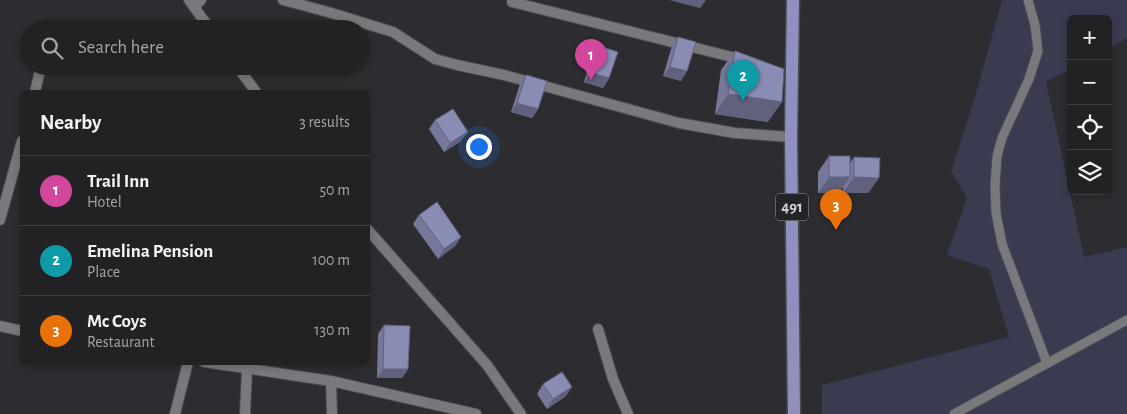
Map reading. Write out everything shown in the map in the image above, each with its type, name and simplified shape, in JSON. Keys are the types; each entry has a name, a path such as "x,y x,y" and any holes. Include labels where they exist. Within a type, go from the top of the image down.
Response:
{"main road":[{"name":"491","path":"793,0 787,71 791,137 794,414"}],"street":[{"path":"283,0 354,20"},
{"path":"195,2 205,20"},
{"path":"512,2 753,63"},
{"path":"370,25 393,32 435,59 457,65 504,75 680,123 735,133 791,137"},
{"path":"35,90 39,75"},
{"path":"244,75 255,90"},
{"path":"0,220 20,148"},
{"path":"370,232 487,365 521,414"},
{"path":"0,326 20,331"},
{"path":"598,329 613,379 628,414"},
{"path":"175,414 187,365"},
{"path":"245,414 241,366 331,381 476,414"},
{"path":"331,381 332,414"}],"lane":[{"path":"1028,0 1035,25 1038,51 1026,88 1002,138 997,156 996,213 1002,244 1047,363"},
{"path":"954,414 1127,320"}],"shaded area":[{"path":"1002,0 1127,0 1127,38 1112,47 1112,15 1067,15 1067,71 1046,82 1067,179 1067,195 1071,195 1084,257 1127,247 1127,414 822,414 822,385 1009,337 989,269 947,255 967,198 951,171 976,94"}],"building":[{"path":"678,37 696,42 687,71 670,67"},
{"path":"599,46 618,52 609,78 591,73"},
{"path":"735,51 784,69 782,102 728,94"},
{"path":"526,75 547,81 538,109 517,103"},
{"path":"453,109 468,132 450,143 435,120"},
{"path":"829,156 850,156 850,177 829,177"},
{"path":"854,157 880,158 879,178 854,177"},
{"path":"437,202 461,237 444,249 419,215"},
{"path":"384,325 410,326 408,369 383,369"},
{"path":"562,372 572,387 553,399 543,384"}],"place":[{"name":"Trail Inn","path":"591,80"},
{"name":"Emelina Pension","path":"743,101"},
{"name":"Mc Coys","path":"836,230"}]}
